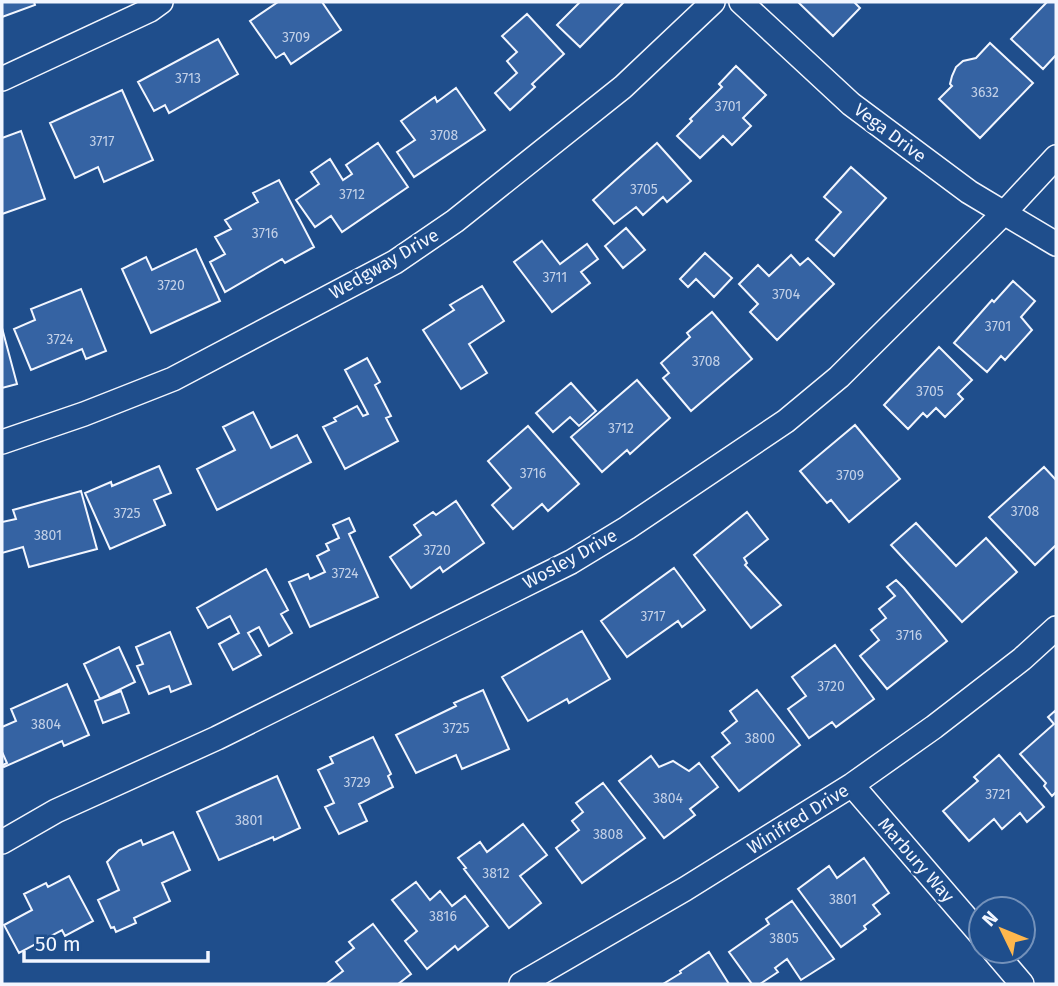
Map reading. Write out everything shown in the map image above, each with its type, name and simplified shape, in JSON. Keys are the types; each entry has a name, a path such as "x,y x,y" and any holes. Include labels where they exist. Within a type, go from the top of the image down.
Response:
{"street":[{"path":"2,79 161,2"},
{"name":"Wedgway Drive","path":"2,442 173,379 395,262 455,221 623,87 713,2"},
{"name":"Vega Drive","path":"741,2 851,104 969,192 1056,244"},
{"name":"Wosley Drive","path":"2,842 56,810 217,738 571,562 627,528 786,421 839,377 1004,213 1056,157"},
{"name":"Winifred Drive","path":"521,984 685,889 852,785 934,727 1022,659 1056,628"},
{"name":"Marbury Way","path":"852,785 967,919"},
{"path":"1006,965 1022,984"}],"building":[{"path":"2,2 34,2 35,5 2,17"},
{"path":"278,2 322,2 341,30 291,64 284,53 276,58 250,21"},
{"path":"580,2 624,2 580,47 557,25"},
{"path":"800,2 856,2 860,8 833,36"},
{"path":"1047,2 1056,2 1056,55 1043,69 1011,39"},
{"path":"527,14 564,54 532,84 535,87 510,110 495,93 517,73 507,61 517,52 502,36"},
{"path":"218,39 238,74 169,113 165,105 154,111 138,82"},
{"path":"990,43 1033,83 980,138 939,99 952,86 950,84 956,67 963,61 976,58"},
{"path":"736,66 766,95 743,118 751,126 732,145 723,136 700,158 677,136 722,87 719,84"},
{"path":"456,88 485,130 414,177 397,152 415,140 401,121 435,97 437,102"},
{"path":"122,90 153,160 104,182 98,167 75,178 50,123"},
{"path":"21,131 45,199 2,214 2,138"},
{"path":"378,143 408,187 342,232 331,216 315,227 296,200 319,184 311,172 330,159 343,180 352,174 346,165"},
{"path":"657,143 691,181 667,202 663,197 643,215 636,207 614,224 593,200"},
{"path":"851,167 886,198 834,256 816,240 841,212 824,197"},
{"path":"279,180 314,247 285,263 282,259 225,292 210,262 225,254 215,237 231,229 225,220 258,202 253,193"},
{"path":"626,228 645,250 623,268 605,246"},
{"path":"542,241 560,264 587,244 598,259 581,272 590,283 552,312 514,262"},
{"path":"196,249 220,301 151,333 122,269 146,257 152,270"},
{"path":"705,253 732,278 714,297 696,279 688,287 680,279"},
{"path":"791,255 800,265 808,258 834,284 777,340 750,312 758,304 739,284 758,265 769,276"},
{"path":"1013,281 1035,301 1021,317 1032,330 1005,360 1001,356 987,372 954,343 992,300 994,302"},
{"path":"482,286 504,321 469,344 487,373 461,389 423,330 454,310 450,305"},
{"path":"81,289 106,351 86,359 82,349 31,370 14,329 35,320 31,309"},
{"path":"712,312 752,359 691,411 663,378 669,373 661,363 690,337 687,333"},
{"path":"2,328 17,384 2,388"},
{"path":"939,347 972,380 958,394 963,399 945,417 936,408 927,417 923,413 908,429 884,405"},
{"path":"367,358 380,382 375,385 391,416 386,418 398,441 345,469 323,427 357,406 363,416 368,414 345,370"},
{"path":"637,380 670,418 630,454 627,450 602,472 571,437"},
{"path":"571,383 596,411 579,426 570,417 553,432 536,413"},
{"path":"253,412 271,448 297,435 311,462 217,510 197,469 235,450 223,427"},
{"path":"855,425 900,479 849,522 831,500 827,503 800,471"},
{"path":"528,426 579,484 548,511 542,504 513,529 492,505 511,488 488,461"},
{"path":"159,466 171,493 154,500 165,525 110,549 85,493 111,482 112,486"},
{"path":"1044,467 1056,480 1056,545 1035,565 989,517"},
{"path":"81,491 97,549 29,567 23,547 2,553 2,522 16,519 13,510"},
{"path":"456,501 484,543 443,572 440,567 411,588 390,557 421,535 414,525 433,512 436,515"},
{"path":"747,512 768,539 744,558 747,563 745,565 781,605 751,628 694,555"},
{"path":"349,518 355,531 349,534 378,597 310,627 289,582 308,574 310,579 325,572 317,556 329,550 326,544 339,538 333,525"},
{"path":"916,523 956,566 986,538 1017,572 962,622 891,545"},
{"path":"674,568 705,610 682,627 678,621 627,657 601,621"},
{"path":"266,569 288,610 281,614 292,633 269,646 259,627 248,633 261,655 233,670 219,644 239,633 230,616 208,628 197,608"},
{"path":"896,580 947,641 887,689 860,656 879,640 871,630 886,618 879,609 895,596 887,587"},
{"path":"582,631 610,679 569,703 567,699 528,721 502,677"},
{"path":"170,632 191,684 171,692 169,686 149,694 137,666 143,664 136,647"},
{"path":"835,645 874,699 836,727 832,722 809,738 788,709 806,696 792,677"},
{"path":"119,647 135,682 100,699 84,664"},
{"path":"67,684 89,735 64,746 62,741 4,767 7,763 2,752 2,727 16,721 11,709"},
{"path":"483,690 509,749 462,769 456,755 416,773 396,735"},
{"path":"757,690 800,745 739,791 712,757 730,743 722,733 737,721 730,711"},
{"path":"121,691 129,713 103,723 95,701"},
{"path":"1056,710 1056,792 1052,796 1044,786 1046,783 1020,754 1054,724 1048,717"},
{"path":"373,737 391,774 388,776 393,787 359,804 367,821 339,834 325,807 334,803 318,770 333,763 330,757"},
{"path":"999,755 1044,807 1027,822 1020,813 1002,829 994,819 969,841 943,811 978,781 974,777"},
{"path":"651,756 659,767 673,761 689,771 699,763 718,787 690,809 695,815 664,838 619,781"},
{"path":"277,776 300,828 219,860 197,812"},
{"path":"603,783 645,838 582,883 556,848 579,830 572,821 583,812 576,803"},
{"path":"523,824 547,855 520,876 541,903 509,928 458,858 480,842 487,852"},
{"path":"173,832 190,870 162,883 170,901 134,918 136,923 116,932 114,927 111,928 98,900 119,890 107,862 119,850 141,840 143,845"},
{"path":"864,858 889,893 873,905 880,914 864,926 866,929 841,947 798,889 829,866 837,878"},
{"path":"69,876 93,921 65,936 62,930 19,953 4,925 32,910 24,894 46,883 48,887"},
{"path":"416,882 430,900 440,891 452,906 465,896 488,926 458,950 455,946 427,969 405,941 417,931 392,900"},
{"path":"792,901 834,959 801,980 787,959 775,968 778,972 760,984 752,984 729,952 769,924 766,919"},
{"path":"373,924 411,974 398,984 326,984 343,971 336,962 354,948 349,942"},
{"path":"709,952 729,984 663,984 681,973 680,971"}]}
